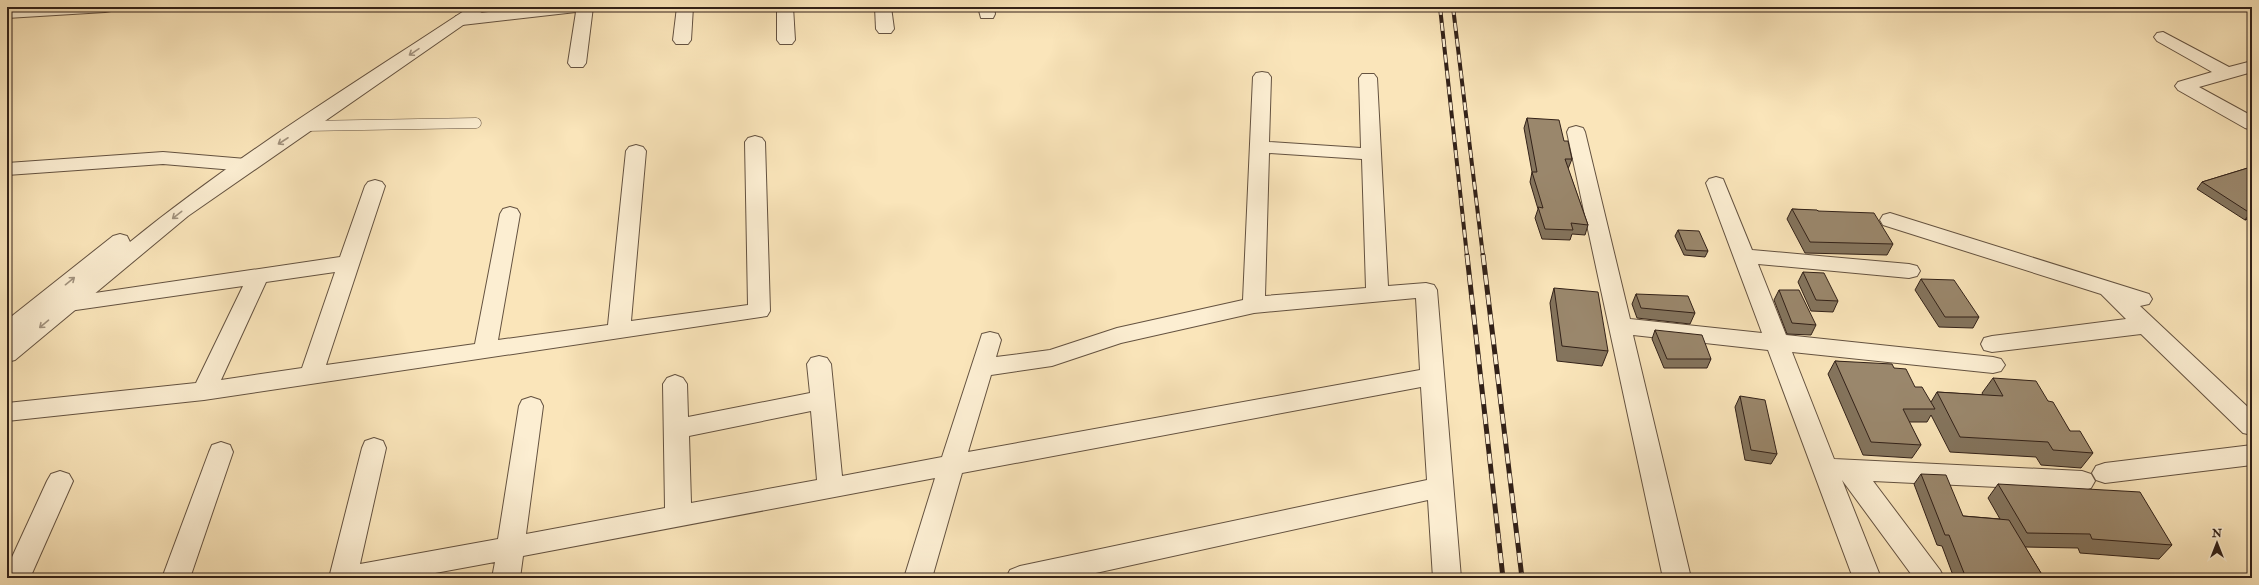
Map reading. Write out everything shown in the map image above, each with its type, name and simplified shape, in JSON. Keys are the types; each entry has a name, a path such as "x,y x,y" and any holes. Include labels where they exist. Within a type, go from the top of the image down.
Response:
{"street":[{"path":"7,13 104,7"},
{"path":"7,332 153,215 226,163 461,13 481,7"},
{"path":"7,354 181,211 246,165 306,126 461,13 575,7"},
{"path":"577,63 585,7"},
{"path":"682,40 685,7"},
{"path":"785,7 786,40"},
{"path":"883,7 886,29"},
{"path":"2163,37 2226,73"},
{"path":"2252,66 2184,86 2252,124"},
{"path":"1254,305 1262,77"},
{"path":"1368,78 1377,294"},
{"path":"1576,132 1677,578"},
{"path":"7,412 204,391 759,311 755,142"},
{"path":"1260,148 1371,154"},
{"path":"619,331 636,151"},
{"path":"7,169 71,163 163,158 246,165"},
{"path":"1716,183 1777,343 1838,470 1867,578"},
{"path":"311,375 374,186"},
{"path":"486,350 510,214"},
{"path":"1890,220 2141,299"},
{"path":"1744,256 1909,271"},
{"path":"69,302 349,263"},
{"path":"204,391 258,276"},
{"path":"2108,289 2252,426"},
{"path":"981,368 1052,358 1118,336 1254,305 1426,290 1447,578"},
{"path":"1620,326 1777,343 1992,355 2146,325"},
{"path":"918,578 990,340"},
{"path":"819,364 830,488"},
{"path":"347,578 1432,376"},
{"path":"675,384 678,517"},
{"path":"676,429 822,400"},
{"path":"506,578 531,406"},
{"path":"343,578 374,448"},
{"path":"176,578 221,452"},
{"path":"2106,473 2252,455"},
{"path":"1838,470 2082,481"},
{"path":"1838,470 1930,578"},
{"path":"16,578 60,480"},
{"path":"1020,578 1440,487"}],"lane":[{"path":"306,126 476,122"}],"building":[{"path":"1527,118 1559,120 1564,141 1568,141 1572,159 1565,159 1588,225 1571,223 1573,230 1545,229 1538,207 1543,208 1532,172 1537,172"},
{"path":"2251,167 2252,212 2250,213 2202,182"},
{"path":"1792,209 1874,213 1893,244 1810,242"},
{"path":"1678,230 1699,231 1708,251 1686,250"},
{"path":"1803,272 1824,273 1838,301 1816,300"},
{"path":"1921,279 1954,280 1979,317 1945,317"},
{"path":"1554,288 1598,292 1608,351 1562,346"},
{"path":"1779,290 1799,290 1816,325 1792,323"},
{"path":"1636,294 1688,296 1695,313 1641,308"},
{"path":"1655,330 1702,335 1711,359 1667,359"},
{"path":"1835,361 1892,364 1894,368 1906,369 1915,387 1922,387 1935,409 1903,409 1921,445 1871,442"},
{"path":"1993,378 2036,381 2048,401 2053,402 2070,431 2080,431 2093,453 2053,450 2048,442 1960,437 1937,392 2003,396"},
{"path":"1740,396 1765,400 1777,454 1751,450"},
{"path":"1921,474 1946,475 1963,516 2009,520 2044,578 1966,578 1949,535 1945,535"},
{"path":"1998,484 2140,492 2172,545 2092,539 2090,534 2027,533"}],"railway":[{"path":"1440,7 1467,256"},
{"path":"1453,7 1483,256"},
{"path":"1467,255 1503,578"},
{"path":"1483,255 1522,578"}]}
